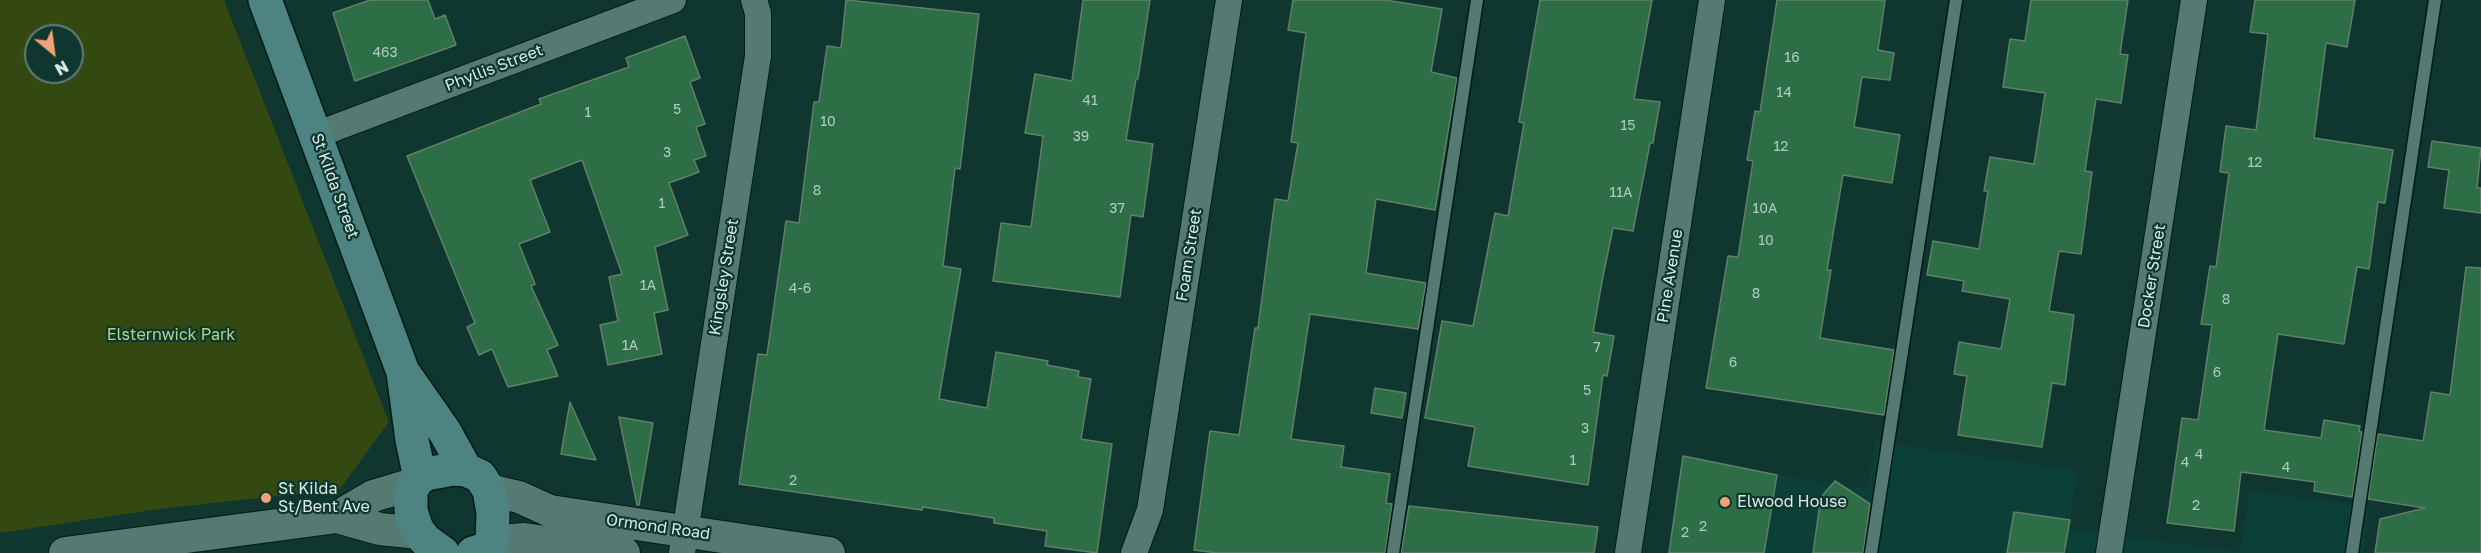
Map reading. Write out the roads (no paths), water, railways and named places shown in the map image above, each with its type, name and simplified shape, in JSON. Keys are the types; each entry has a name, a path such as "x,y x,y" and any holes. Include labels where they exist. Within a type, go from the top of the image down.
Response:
{"main road":[{"name":"St Kilda Street","path":"265,0 404,372 417,481 410,498 411,511 431,543"},
{"name":"St Kilda Street","path":"404,372 478,480"},
{"path":"417,481 434,471 478,480 493,513 484,549"}],"street":[{"name":"Phyllis Street","path":"316,135 673,0"},
{"name":"Kingsley Street","path":"684,542 758,56 758,13 754,0"},
{"name":"Foam Street","path":"1134,553 1150,510 1229,0"},
{"name":"Pine Avenue","path":"1628,553 1712,0"},
{"name":"Docker Street","path":"2109,553 2194,0"},
{"name":"Ormond Road","path":"478,480 550,511 684,542 829,553"},
{"path":"65,553 337,517 373,496 417,481"},
{"name":"Foam Street","path":"1150,510 1154,553"},
{"path":"337,517 431,543"},
{"name":"Ormond Road","path":"484,549 524,539 624,553"}],"lane":[{"path":"1393,553 1477,0"},
{"path":"1871,553 1956,0"},
{"path":"2352,553 2435,0"}],"place":[{"name":"St Kilda St/Bent Ave","path":"266,498"},
{"name":"Elwood House","path":"1725,502"}],"park label":[{"name":"Elsternwick Park","path":"171,335"}]}
